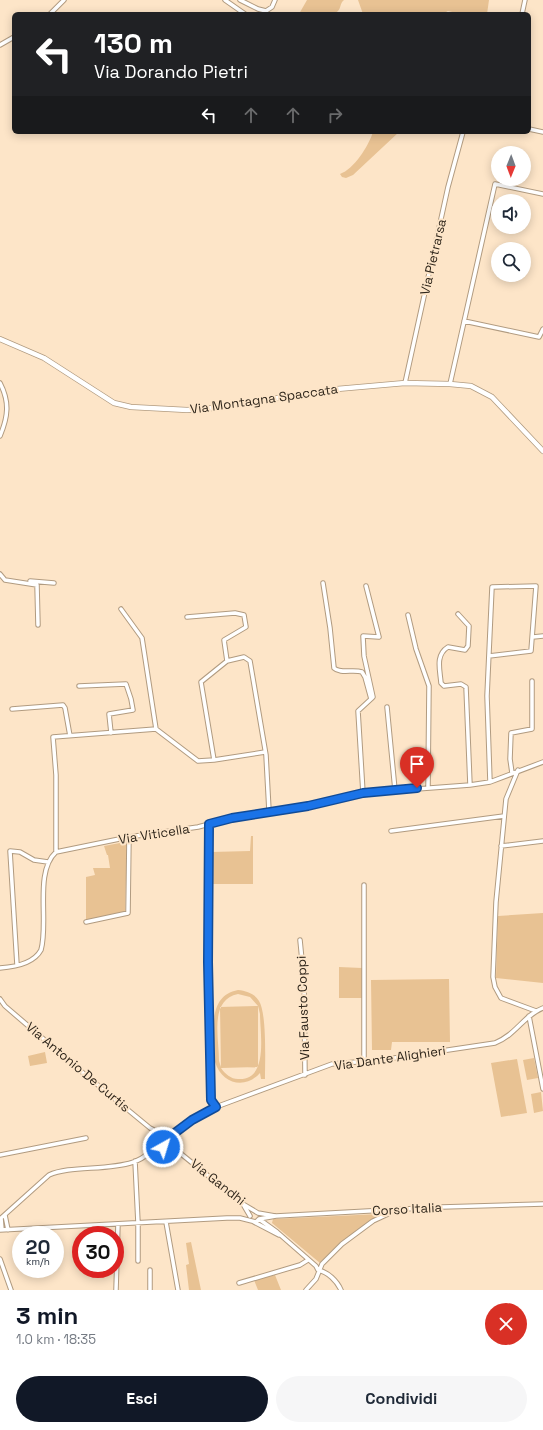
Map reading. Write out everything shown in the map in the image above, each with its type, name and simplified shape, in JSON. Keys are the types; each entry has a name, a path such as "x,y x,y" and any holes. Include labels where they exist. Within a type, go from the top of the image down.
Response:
{"main road":[{"name":"Via Montagna Spaccata","path":"0,338 44,358 114,403 137,408 187,410 214,408 336,389 405,383 471,386 492,396 543,451"}],"street":[{"path":"52,12 64,0"},
{"path":"225,0 242,12"},
{"path":"240,0 258,9 266,11 272,7 275,0"},
{"path":"522,12 525,0"},
{"path":"0,45 12,38"},
{"path":"531,129 543,132"},
{"name":"Via Pietrarsa","path":"405,383 448,187 461,134"},
{"path":"450,384 495,184 543,194"},
{"path":"464,321 539,337 543,341"},
{"path":"539,337 543,329"},
{"path":"0,383 8,404 6,421 0,436"},
{"path":"1,575 19,580 54,584"},
{"path":"1,575 5,580 37,585 38,625"},
{"path":"323,583 334,668 339,671 356,670 362,672 371,698"},
{"path":"363,793 358,712 373,697 364,656 363,636 380,637 366,586"},
{"path":"489,656 531,651 536,586 492,587 487,696 490,782"},
{"path":"121,609 142,638 156,729 198,761 265,752"},
{"path":"187,617 235,613 244,615 246,627 224,640 227,660"},
{"path":"458,614 469,626 468,646 464,650 448,647 442,652 440,657 440,672 441,683 444,686 461,684 466,687 470,785"},
{"path":"408,616 416,649 429,686 428,787"},
{"path":"532,637 543,636"},
{"path":"214,760 200,684 227,660 244,657 250,661 265,752 269,811"},
{"path":"512,773 510,759 511,734 532,729 532,681"},
{"path":"79,686 126,684 131,699 132,710 109,714 111,733"},
{"path":"12,709 63,705 65,708 70,736"},
{"path":"387,707 395,790"},
{"path":"1,968 34,959 41,950 45,879 48,862 56,852 56,776 52,737 156,729"},
{"name":"Via Viticella","path":"56,852 129,837 209,824 269,811 308,806 363,793 470,785 490,782 518,770 543,762"},
{"path":"518,770 508,792 504,816 495,919 493,977 495,987 500,998 536,1011"},
{"path":"391,831 504,816"},
{"path":"209,824 208,962 211,1100 216,1107"},
{"path":"86,922 128,913 129,837"},
{"path":"501,846 543,841"},
{"path":"17,964 10,851 20,852 34,860 48,862"},
{"path":"364,885 364,1061"},
{"name":"Via Fausto Coppi","path":"300,940 304,981 305,1075"},
{"name":"Via Antonio De Curtis","path":"0,999 5,1006 88,1077 150,1128 162,1134"},
{"name":"Via Antonio De Curtis","path":"0,1004 5,1006"},
{"name":"Via Dante Alighieri","path":"168,1138 192,1120 216,1107 332,1064 495,1043 510,1036 528,1016 543,1008"},
{"path":"528,1016 543,1089"},
{"name":"Via Antonio De Curtis","path":"150,1128 156,1141"},
{"path":"151,1150 158,1136 162,1134 168,1138 167,1145 151,1150 135,1161 103,1168 76,1168 49,1175 0,1218 1,1230 240,1218 253,1222 280,1235"},
{"path":"0,1155 86,1138"},
{"name":"Via Gandhi","path":"168,1138 180,1152 243,1204 257,1212"},
{"path":"156,1141 163,1147"},
{"name":"Via Gandhi","path":"163,1147 180,1152"},
{"path":"135,1161 138,1261"},
{"path":"243,1204 253,1222"},
{"name":"Corso Italia","path":"259,1219 276,1216 388,1210 543,1204"},
{"path":"306,1290 316,1279 318,1270 322,1264 342,1244 373,1221 388,1214 388,1210"},
{"path":"250,1216 257,1212 276,1216"},
{"path":"257,1212 259,1219 280,1235 318,1270 323,1271 336,1281 341,1290"},
{"path":"5,1215 8,1230"},
{"path":"270,1227 269,1221 271,1217"},
{"path":"253,1222 259,1219"},
{"path":"166,1222 178,1290"},
{"path":"116,1290 118,1224"},
{"path":"0,1259 11,1290"},
{"path":"239,1283 300,1265 308,1260"},
{"path":"150,1270 150,1290"}],"shaded area":[{"path":"307,0 344,0 336,12 300,12"},
{"path":"358,0 489,0 487,12 362,12"},
{"path":"372,134 397,134 353,175 346,178 342,177 340,174 360,157"},
{"path":"251,836 253,836 253,884 211,884 211,852 250,851"},
{"path":"125,842 127,843 125,913 86,920 86,877 95,875 93,868 110,868 108,855 104,846"},
{"path":"543,913 543,983 496,978 498,916"},
{"path":"339,967 362,968 362,998 339,998"},
{"path":"449,979 450,1042 392,1042 391,1050 372,1050 371,980"},
{"path":"238,990 245,991 253,995 262,1007 265,1050 265,1079 261,1079 260,1073 248,1082 234,1082 228,1080 218,1069 215,1062 214,1019 220,1000 228,994","holes":["238,994 250,997 258,1006 221,1007 229,998","258,1006 260,1014 261,1054 258,1065","220,1010 221,1067 219,1061 217,1031","257,1067 255,1072 248,1078 235,1079 228,1076 221,1068"]},
{"path":"45,1052 47,1063 30,1066 28,1056"},
{"path":"534,1058 538,1078 527,1080 523,1060"},
{"path":"517,1059 527,1113 501,1117 491,1063"},
{"path":"541,1092 543,1111 534,1113 531,1094"},
{"path":"379,1214 380,1216 356,1231 320,1263 272,1223 273,1219"},
{"path":"191,1242 201,1290 189,1290 186,1265 189,1264 186,1243"},
{"path":"275,1275 281,1290 258,1290 254,1280"}],"route":[{"path":"163,1147 168,1143 168,1138 192,1120 216,1107 211,1100 208,962 209,824 269,811 319,804 363,793 417,788"}]}
